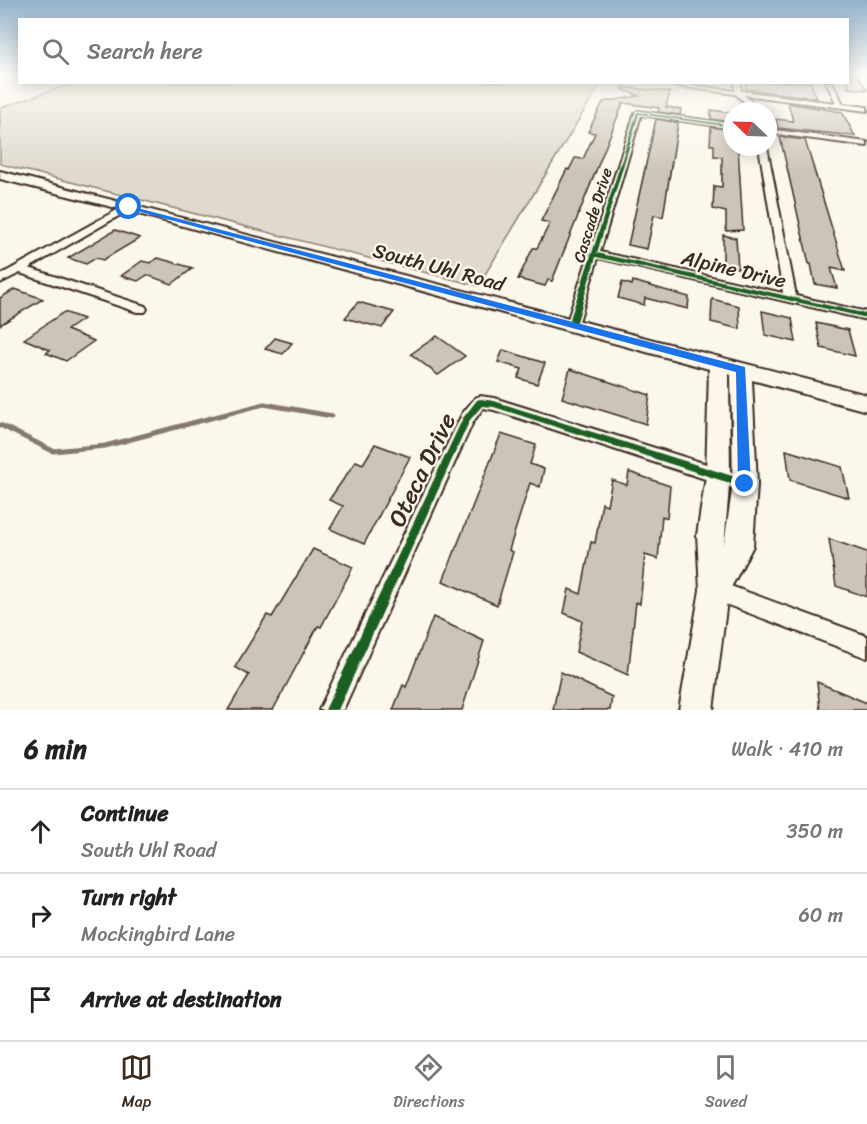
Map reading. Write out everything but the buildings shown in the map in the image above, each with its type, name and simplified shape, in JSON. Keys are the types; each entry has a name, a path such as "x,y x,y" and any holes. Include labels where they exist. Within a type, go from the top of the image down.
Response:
{"main road":[{"name":"South Uhl Road","path":"0,175 129,207 867,403"},
{"path":"696,710 714,590 710,535 730,366"},
{"path":"714,590 739,546 745,484 730,366"}],"street":[{"path":"848,107 867,110"},
{"name":"Cascade Drive","path":"572,325 638,113 723,125"},
{"path":"777,132 867,144"},
{"path":"765,156 790,298"},
{"path":"0,280 129,207"},
{"name":"Alpine Drive","path":"593,254 867,316"},
{"path":"19,269 141,309"},
{"name":"Oteca Drive","path":"330,710 467,418 480,402 494,404 745,484"},
{"path":"714,590 867,647"}],"shaded area":[{"path":"586,107 478,286 0,164 0,108"}],"waterway":[{"path":"0,425 53,451 105,446 264,404 332,416"}],"cycle path":[{"path":"572,325 638,113 723,125"},
{"path":"593,254 867,316"},
{"path":"331,710 467,418 480,402 494,404 745,484"}],"route":[{"path":"129,207 741,369 745,484"}]}
